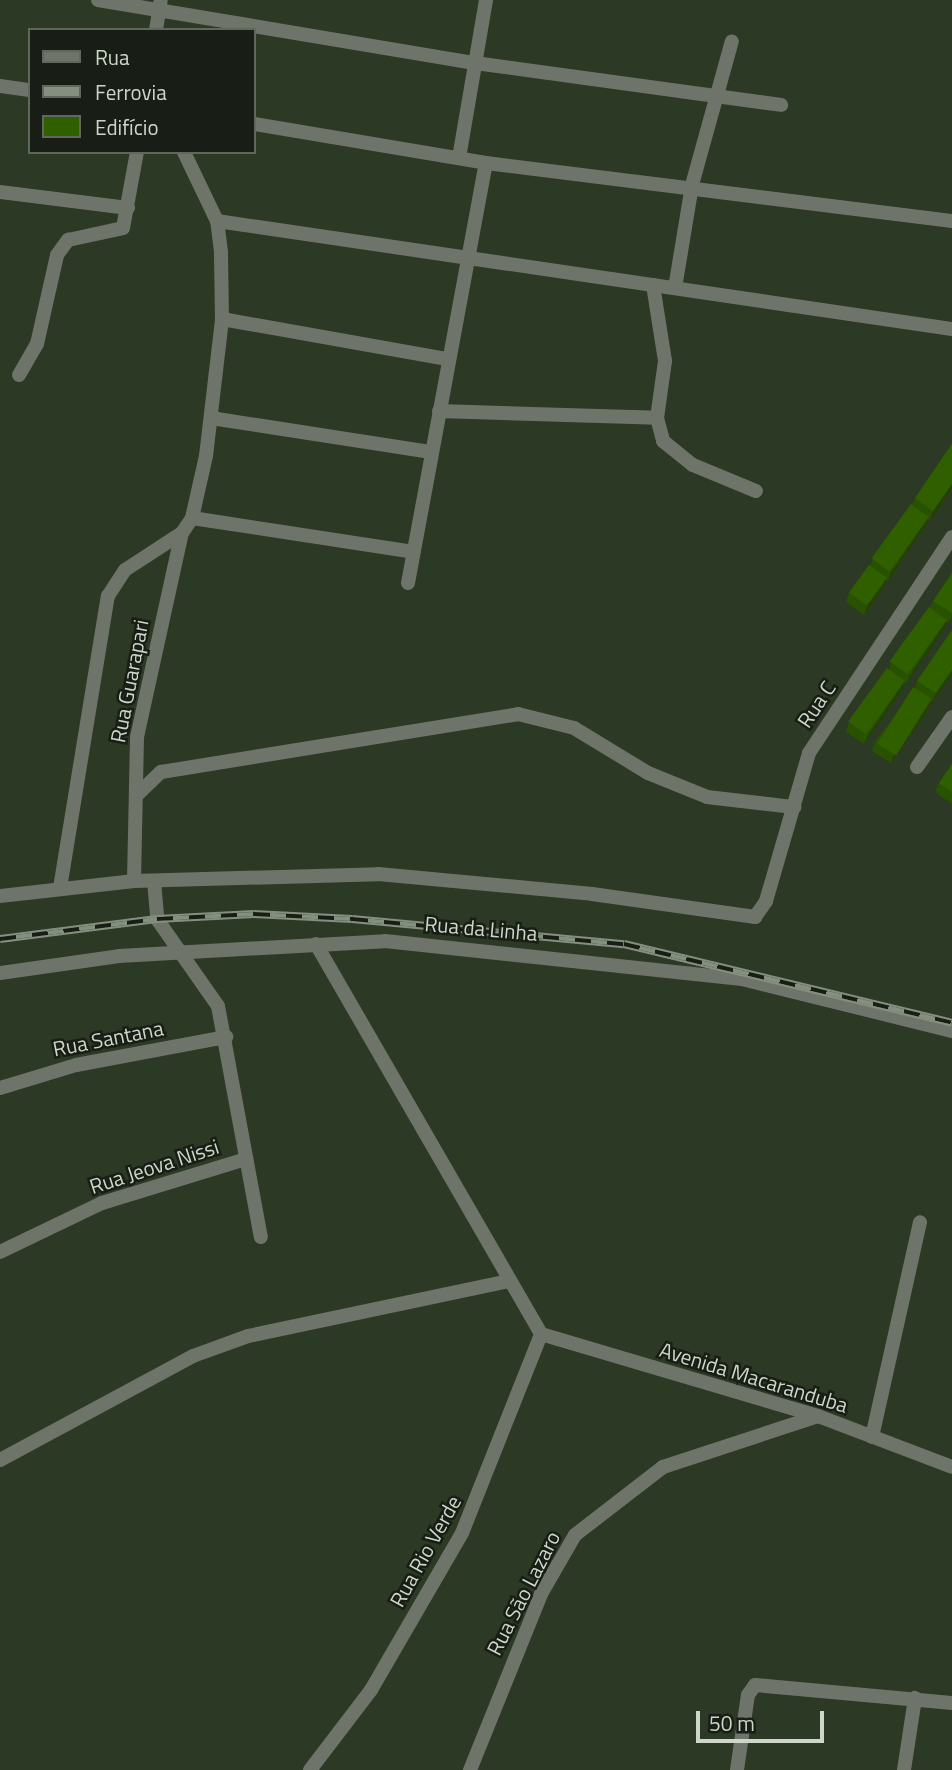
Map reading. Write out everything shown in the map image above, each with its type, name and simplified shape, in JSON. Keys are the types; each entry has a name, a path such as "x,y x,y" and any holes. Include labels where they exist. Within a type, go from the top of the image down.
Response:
{"street":[{"path":"97,0 160,4 475,63 781,105"},
{"path":"459,158 486,0"},
{"path":"156,28 160,4"},
{"path":"675,288 692,185 732,41"},
{"path":"0,86 28,90"},
{"path":"256,124 486,163 692,185 952,221"},
{"path":"19,375 37,344 57,256 68,240 123,228 137,154"},
{"path":"60,888 108,596 125,570 182,533 192,518 211,418 222,318 217,221 185,154"},
{"path":"408,583 447,359 486,163"},
{"path":"0,192 128,208"},
{"path":"217,221 952,329"},
{"path":"653,285 665,361 657,418 668,448 756,491"},
{"path":"222,318 447,359"},
{"path":"439,411 657,418"},
{"path":"211,418 431,452"},
{"path":"192,518 413,552"},
{"name":"Rua Guarapari","path":"134,881 142,706 182,533"},
{"name":"Rua C","path":"154,881 402,876 592,894 742,919 759,915 809,753 952,537"},
{"path":"138,794 161,772 518,714 574,728 648,773 707,797 794,807"},
{"path":"916,767 952,717"},
{"path":"0,896 60,888 154,881 157,919 176,952 211,990 226,1037 261,1237"},
{"name":"Rua da Linha","path":"0,973 176,952 385,941 550,954 728,978 952,1031"},
{"path":"316,944 541,1334"},
{"name":"Rua Santana","path":"0,1088 76,1065 226,1037"},
{"name":"Rua Jeova Nissi","path":"0,1252 102,1203 246,1159"},
{"path":"872,1437 920,1222"},
{"path":"0,1460 193,1356 248,1336 509,1281"},
{"name":"Avenida Macaranduba","path":"541,1334 818,1416 952,1467"},
{"name":"Rua Rio Verde","path":"310,1770 371,1690 462,1533 541,1334"},
{"name":"Rua São Lazaro","path":"470,1770 541,1594 575,1535 663,1467 818,1416"},
{"path":"737,1770 752,1686 952,1703"},
{"path":"904,1770 915,1698"}],"building":[{"path":"952,444 952,484 933,511 915,498"},
{"path":"911,504 929,517 889,571 872,558"},
{"path":"869,565 887,578 867,605 849,593"},
{"path":"952,573 952,613 933,601"},
{"path":"929,607 947,620 907,674 890,661"},
{"path":"952,630 952,670 936,693 917,681"},
{"path":"887,668 905,681 866,734 848,721"},
{"path":"913,687 932,699 896,755 877,744"},
{"path":"952,764 952,792 939,783"}],"railway":[{"path":"0,939 157,919 254,914 352,919 624,944 952,1023"}]}
